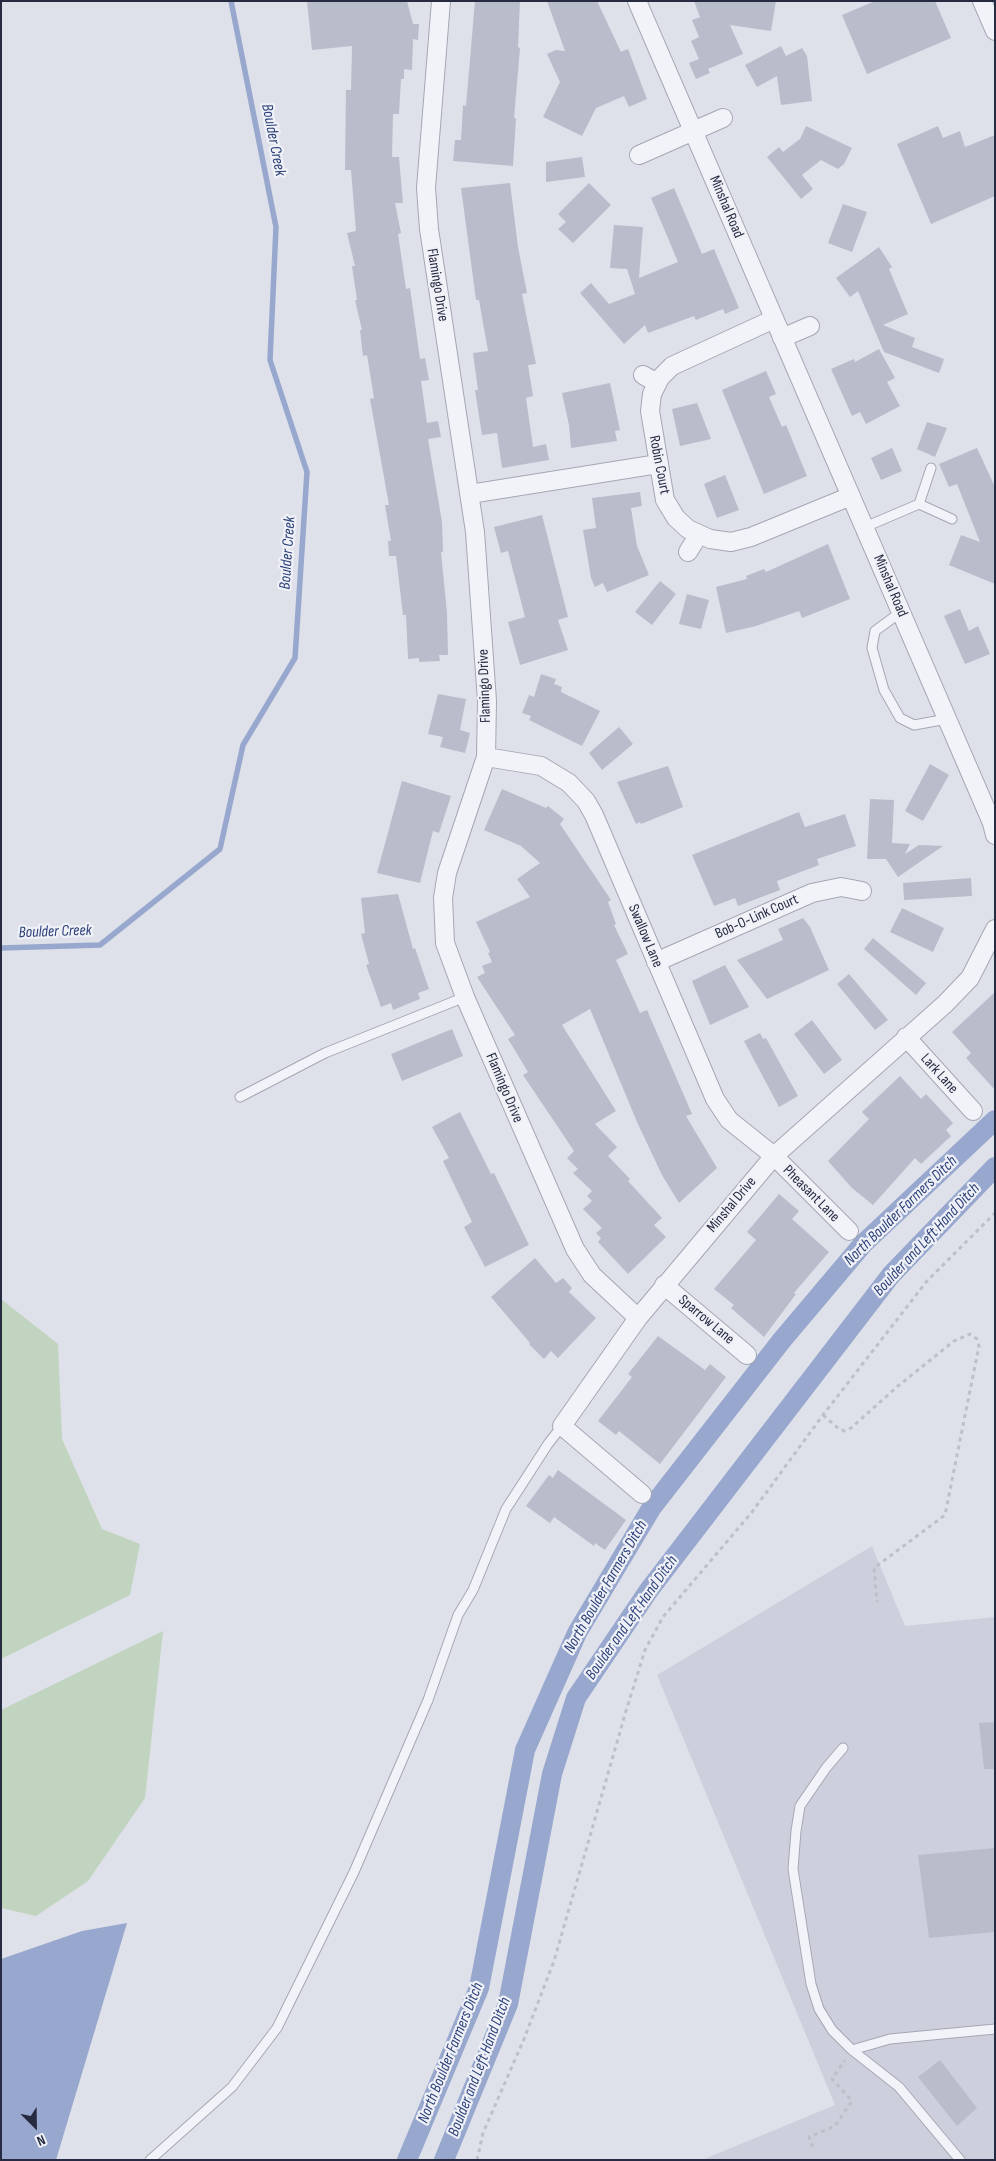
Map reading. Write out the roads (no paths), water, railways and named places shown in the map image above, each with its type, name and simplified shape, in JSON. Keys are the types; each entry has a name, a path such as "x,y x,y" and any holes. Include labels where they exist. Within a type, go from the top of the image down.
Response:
{"street":[{"name":"Flamingo Drive","path":"441,1 426,188 429,229 475,532 487,702 486,757 447,873 443,898 445,942 465,997 575,1249 592,1275 638,1318"},
{"name":"Minshal Road","path":"637,1 865,527 992,823 995,835"},
{"path":"982,1 995,31"},
{"path":"639,155 723,118"},
{"name":"Robin Court","path":"774,319 672,366 650,379 652,394 650,411 665,500 676,518 688,528 710,539 731,542 751,538 851,496"},
{"path":"782,338 810,326"},
{"path":"470,494 658,464"},
{"path":"688,552 699,534"},
{"name":"Swallow Lane","path":"486,757 541,766 569,783 586,801 594,815 715,1099 729,1120 774,1156"},
{"name":"Bob-O-Link Court","path":"656,962 812,893 841,887 862,891"},
{"name":"Minshal Drive","path":"562,1426 638,1318 774,1156 945,1004 970,978 995,929"},
{"name":"Lark Lane","path":"906,1037 973,1111"},
{"name":"Pheasant Lane","path":"774,1156 849,1231"},
{"name":"Sparrow Lane","path":"664,1285 747,1354"},
{"path":"562,1426 642,1494"}],"lane":[{"path":"919,504 930,468"},
{"path":"865,527 919,504 952,519"},
{"path":"901,612 875,631 872,648 884,690 900,718 914,725 947,719"},
{"path":"240,1098 325,1053 465,997"},
{"path":"150,2160 232,2088 277,2028 354,1872 428,1700 458,1615 473,1590 506,1510 548,1444 562,1426"},
{"path":"843,1748 826,1768 800,1806 794,1869 811,1984 819,2009 832,2030 850,2048 899,2087 960,2160"},
{"path":"850,2048 890,2039 995,2030"}],"water":[{"path":"127,1923 56,2160 1,2160 1,1959 82,1931"}],"waterway":[{"name":"Boulder Creek","path":"1,948 100,945 220,849 243,745 295,658 307,472 270,360 276,227 231,1"},
{"name":"North Boulder Farmers Ditch","path":"407,2160 479,1988 525,1750 577,1633 652,1507 782,1340 863,1244 995,1120"},
{"name":"Boulder and Left Hand Ditch","path":"444,2160 508,2004 552,1774 576,1698 649,1590 891,1275 995,1167"}]}
